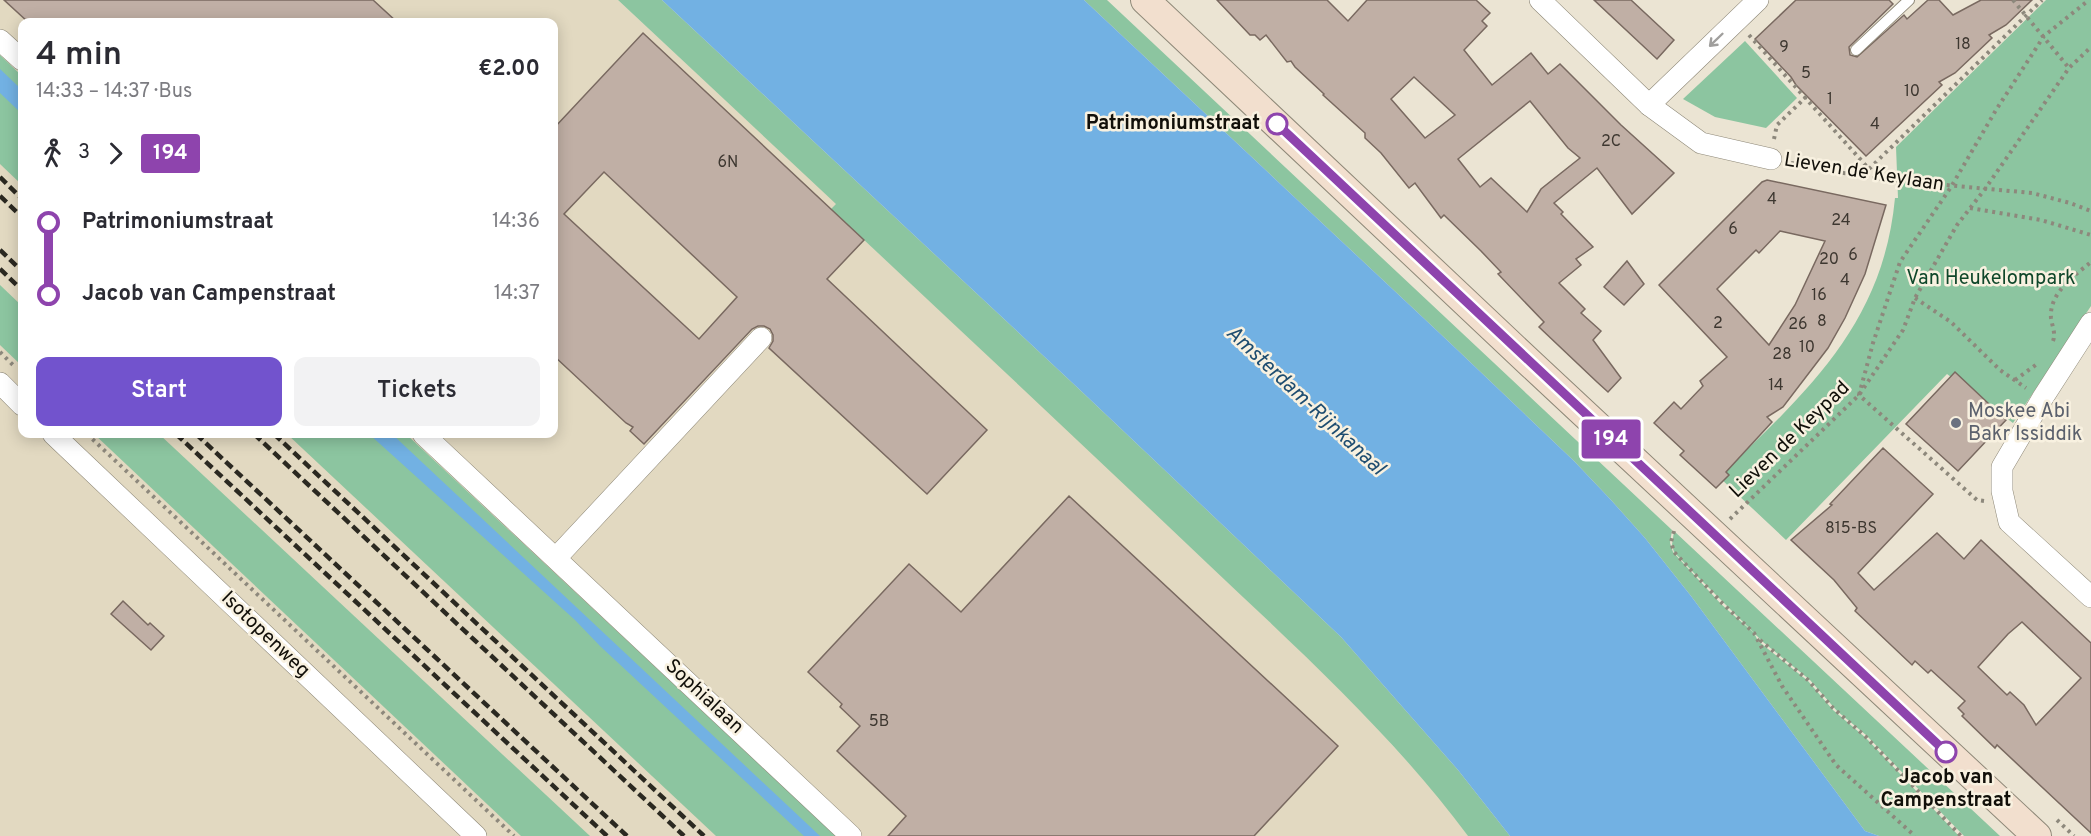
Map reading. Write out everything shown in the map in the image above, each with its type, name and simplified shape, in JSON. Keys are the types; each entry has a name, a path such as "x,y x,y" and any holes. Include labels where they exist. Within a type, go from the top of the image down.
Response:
{"main road":[{"path":"1144,0 2037,836"}],"street":[{"name":"Lieven de Keylaan","path":"1540,0 1649,105 1701,143 1771,159"},
{"path":"1649,105 1758,0"},
{"path":"0,40 18,56"},
{"path":"2091,323 2002,467 2002,491 2009,522 2091,597"},
{"path":"556,558 761,338"},
{"path":"0,383 18,401"},
{"name":"Isotopenweg","path":"57,438 476,836"},
{"name":"Sophialaan","path":"427,438 851,836"}],"lane":[{"path":"1856,50 1909,0"}],"path":[{"path":"2013,0 2069,68"},
{"path":"1736,21 1869,170 2042,0"},
{"path":"2006,505 1977,500 1859,395 1873,343 1900,262 1951,187 1995,110 2043,36 2089,0"},
{"name":"Lieven de Keypad","path":"1715,536 1859,395 1903,330 1915,298 1957,225 1985,189 2069,68 2091,47"},
{"path":"1771,159 1777,125 1806,98"},
{"name":"Lieven de Keylaan","path":"1771,159 1870,178 2032,193 2070,203 2091,212"},
{"path":"1970,208 2041,220 2091,235"},
{"path":"2051,345 2055,336 2051,316 2053,304 2066,283 2091,262"},
{"path":"1915,298 1951,322 2000,370 2042,399"},
{"path":"0,352 18,369"},
{"path":"2015,381 2041,361"},
{"path":"91,438 514,836"},
{"path":"1674,527 1671,542 1674,552 1758,639 1808,680 1833,708 1866,737 1961,836"},
{"path":"1758,639 1782,686 1836,765 1915,836"}],"shaded area":[{"path":"0,0 618,0 837,204 832,210 1316,666 1361,711 1436,793 1468,836 0,836"}],"green space":[{"path":"618,0 662,0 1079,389 1341,637 1458,770 1510,836 1468,836 1409,763 1344,694 831,209 836,204"},
{"path":"1084,0 1107,0 1672,530 1670,543 1673,552 1721,604 1754,633 1758,641 1808,681 1833,710 1866,738 1959,836 1879,836 1865,831 1691,596 1611,500 1574,461 1448,341"},
{"name":"Van Heukelompark","path":"2046,0 2091,0 2091,306 2013,423 1947,374 1786,540 1719,477 1809,386 1835,354 1857,320 1875,284 1888,243 1895,198 1898,198 1896,147"},
{"path":"1745,41 1797,98 1766,128 1715,117 1683,99"},
{"path":"0,55 18,72 18,181 0,164"},
{"path":"0,285 18,302 18,362 0,345"},
{"path":"98,438 163,438 590,836 521,836"},
{"path":"291,438 410,438 836,836 716,836"},
{"path":"1674,531 2000,836 1964,836 1866,735 1837,711 1810,680 1763,642 1691,570 1674,552 1672,545"}],"water":[{"name":"Amsterdam-Rijnkanaal","path":"662,0 1084,0 1574,461 1645,538 1691,596 1865,831 1879,836 1510,836 1458,770 1341,637"},
{"path":"0,69 18,86 18,110 0,93"},
{"path":"373,438 396,438 820,836 804,836 575,620"}],"building":[{"path":"4,0 373,0 393,18 24,18"},
{"path":"1217,0 1327,0 1348,21 1367,0 1476,0 1490,13 1482,21 1487,26 1464,50 1492,85 1531,53 1548,74 1560,64 1621,125 1674,173 1632,214 1597,168 1554,203 1563,212 1561,214 1593,247 1576,259 1581,265 1559,283 1585,309 1581,313 1601,331 1593,340 1621,378 1608,392 1539,327 1544,322 1498,274 1501,272 1444,215 1441,218 1415,183 1409,188 1381,153 1365,138 1365,133 1323,95 1291,61 1287,62 1266,35 1260,40 1255,35 1250,35","holes":["1414,77 1455,115 1425,138 1391,99","1530,101 1568,148 1580,158 1541,189 1527,212 1491,178 1480,187 1458,159"]},
{"path":"1594,0 1631,0 1674,40 1657,59"},
{"path":"1796,0 1889,0 1893,4 1849,47 1850,55 1857,57 1904,15 1907,19 1928,0 1939,0 1953,15 1981,0 2032,0 2006,25 1989,35 1992,38 1955,73 1939,82 1942,85 1866,156 1796,85 1755,39"},
{"path":"643,33 864,240 827,279 987,430 927,494 769,348 773,335 770,329 764,326 752,329 644,444 630,431 633,427 558,360 558,124","holes":["604,172 737,297 699,339 564,214"]},
{"path":"1767,180 1886,205 1865,274 1828,348 1783,407 1767,417 1772,422 1726,472 1729,475 1716,488 1680,455 1684,451 1654,423 1674,402 1681,409 1703,386 1700,381 1727,357 1659,285 1762,182","holes":["1780,231 1825,241 1795,305 1769,345 1717,289 1756,250 1759,253"]},
{"path":"1627,261 1644,284 1624,305 1604,287"},
{"name":"Moskee Abi Bakr Issiddik","path":"1955,372 2006,420 1958,471 1906,424"},
{"path":"1883,448 1933,494 1858,573 1874,590 1937,533 1964,559 1981,540 2091,643 2091,833 1997,745 1995,748 1962,716 1964,714 1958,708 1965,701 1931,670 1928,673 1915,661 1912,665 1855,611 1857,608 1834,580 1791,540 1832,505 1830,504","holes":["2022,622 2081,678 2036,725 2024,705 2010,692 2007,695 1978,667"]},
{"path":"1069,496 1338,746 1254,836 888,836 906,816 837,751 860,726 840,707 842,704 808,672 909,564 961,612"},
{"path":"123,601 148,625 150,623 164,636 151,650 111,614"}],"railway":[{"path":"0,177 18,195"},
{"path":"0,196 18,213"},
{"path":"0,250 18,267"},
{"path":"0,269 18,286"},
{"path":"180,438 607,836"},
{"path":"200,438 627,836"},
{"path":"258,438 684,836"},
{"path":"278,438 704,836"}],"bus line":[{"name":"194","path":"1277,124 1946,752"}],"place":[{"name":"Patrimoniumstraat","path":"1277,124"},
{"name":"Moskee Abi Bakr Issiddik","path":"1956,423"},
{"name":"Jacob van Campenstraat","path":"1946,752"}]}
